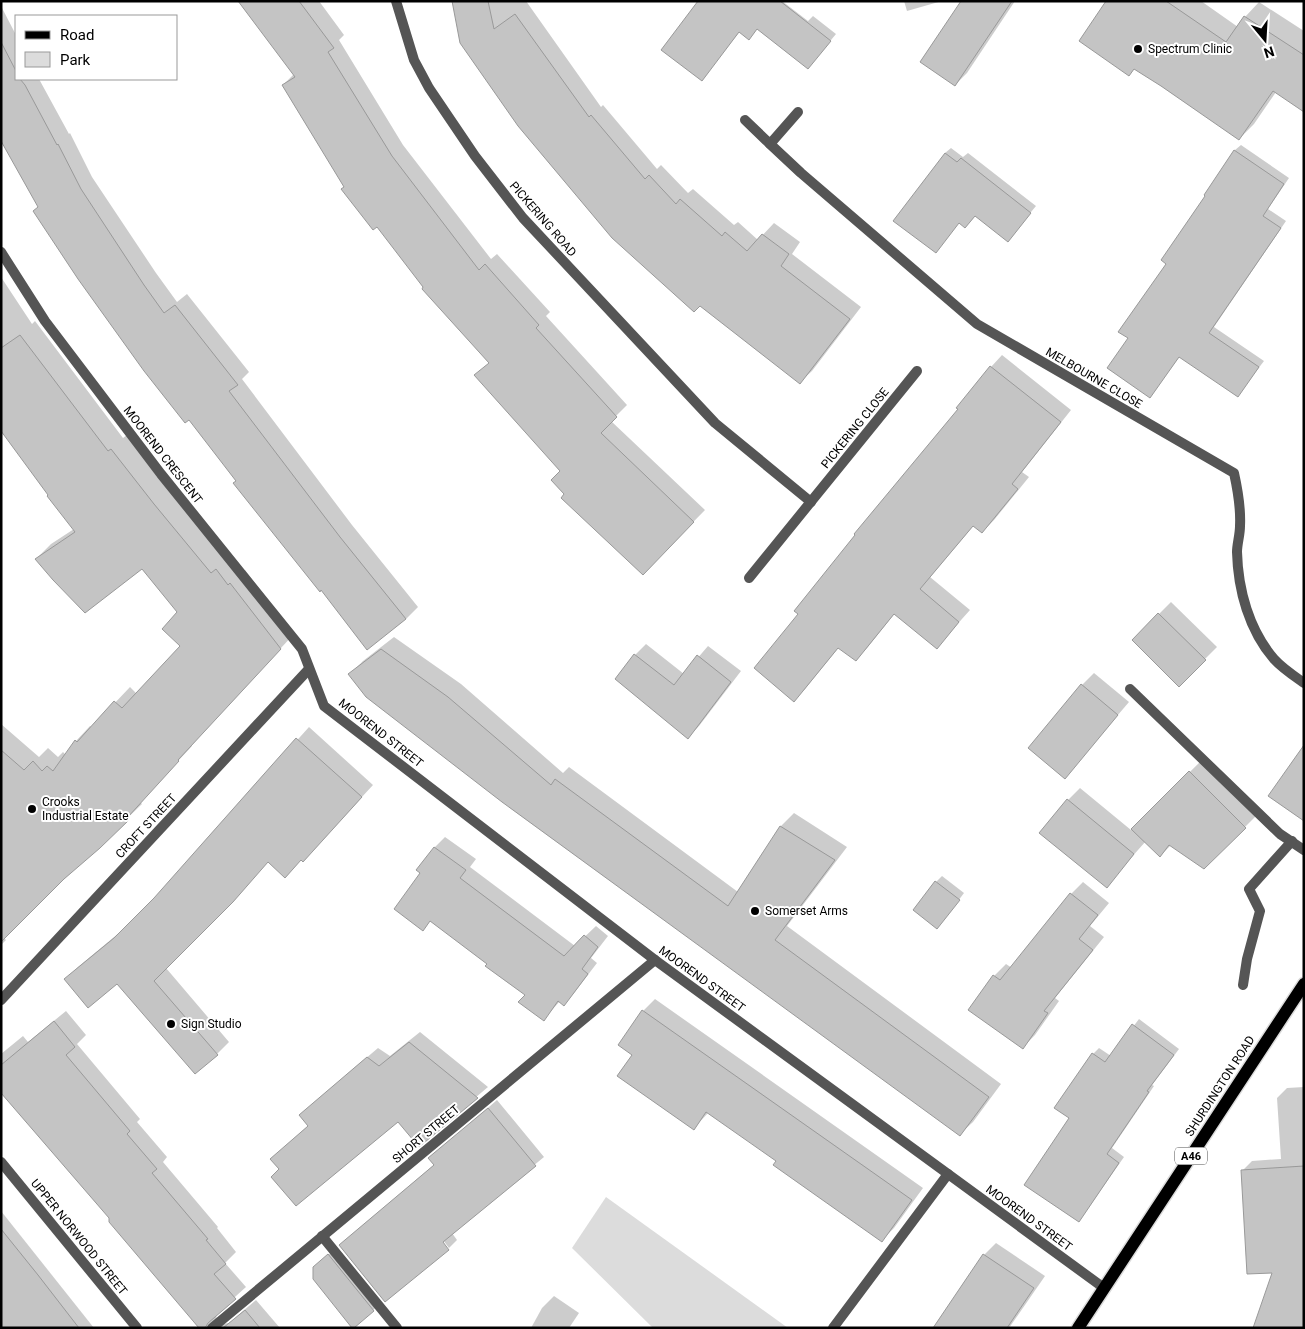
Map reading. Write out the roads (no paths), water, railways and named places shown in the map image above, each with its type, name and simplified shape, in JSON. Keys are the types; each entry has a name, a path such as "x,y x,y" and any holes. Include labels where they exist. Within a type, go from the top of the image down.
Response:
{"main road":[{"name":"SHURDINGTON ROAD","path":"1078,1328 1304,984"}],"street":[{"name":"PICKERING ROAD","path":"396,1 414,60 446,114 485,169 530,225 714,423 811,502"},
{"path":"770,144 798,112"},
{"name":"MELBOURNE CLOSE","path":"745,120 801,173 977,324 1234,473 1240,504 1237,551 1239,581 1246,610 1258,637 1274,660 1304,683"},
{"name":"MOOREND CRESCENT","path":"1,252 51,329 162,474 302,648 309,669"},
{"name":"PICKERING CLOSE","path":"749,578 918,371"},
{"name":"MOOREND STREET","path":"309,669 324,706 655,960 1104,1288"},
{"name":"CROFT STREET","path":"1,1000 309,669"},
{"path":"1130,689 1280,834 1304,850"},
{"path":"1243,985 1247,959 1260,911 1249,889 1292,842"},
{"name":"SHORT STREET","path":"212,1328 655,960"},
{"name":"UPPER NORWOOD STREET","path":"1,1162 137,1328"},
{"path":"833,1328 948,1174"},
{"path":"322,1236 397,1328"}],"place":[{"name":"Spectrum Clinic","path":"1138,49"},
{"name":"Crooks Industrial Estate","path":"32,809"},
{"name":"Somerset Arms","path":"755,911"},
{"name":"Sign Studio","path":"171,1024"}]}
